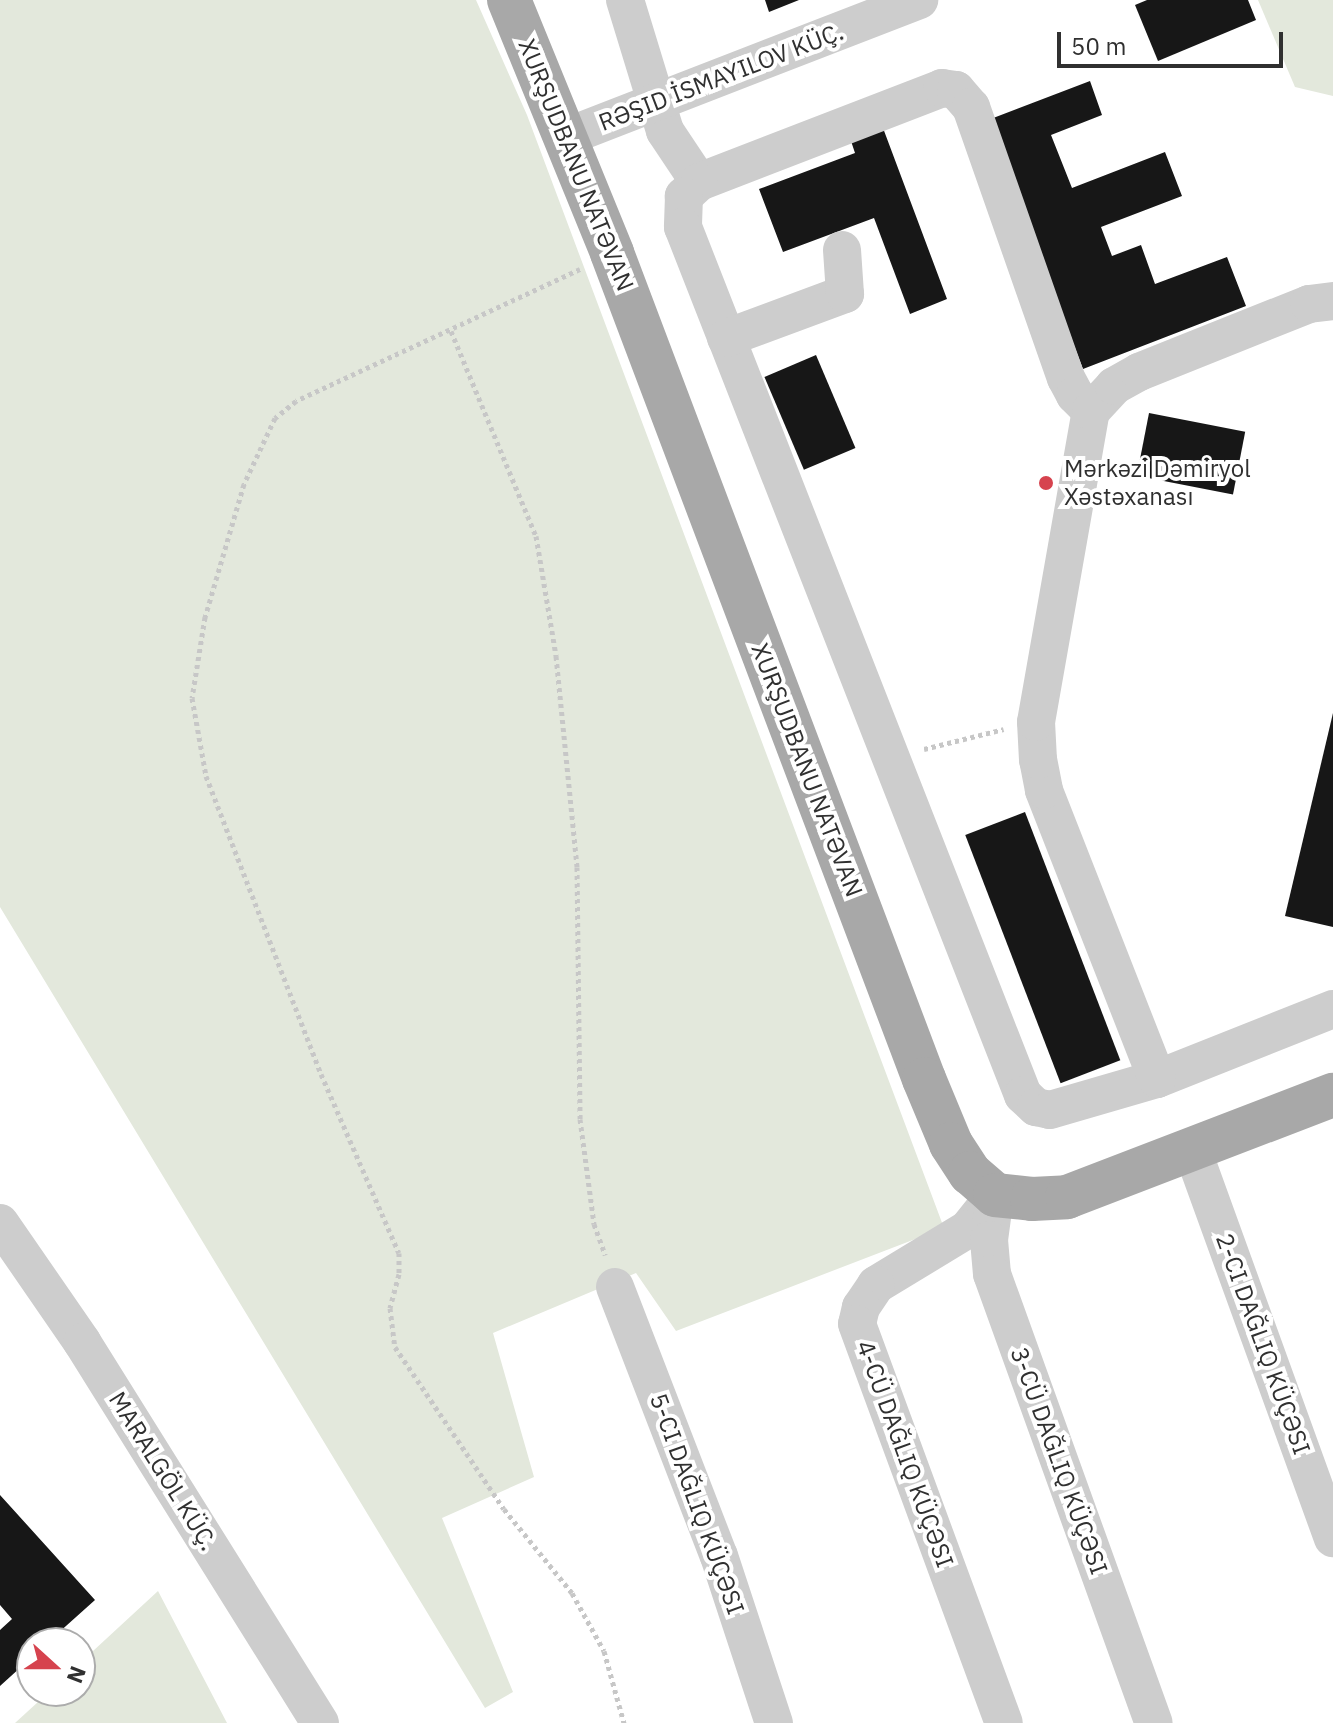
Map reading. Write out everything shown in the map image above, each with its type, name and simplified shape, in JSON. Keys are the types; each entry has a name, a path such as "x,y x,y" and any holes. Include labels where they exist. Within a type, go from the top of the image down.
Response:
{"main road":[{"name":"XURŞUDBANU NATƏVAN","path":"509,0 612,253 924,1079 951,1144 970,1173 995,1195"},
{"path":"995,1195 1032,1199 1067,1197 1333,1095"}],"street":[{"path":"625,0 665,131 699,182"},
{"path":"566,137 919,0"},
{"path":"1091,411 1075,395 1066,378 971,107 956,90 942,88 699,182 684,196 683,227 1023,1095 1036,1107 1050,1110 1157,1079 1333,1009"},
{"path":"726,338 845,294 842,250"},
{"path":"1157,1079 1044,790 1038,760 1036,722 1091,411 1114,386 1139,372 1309,304 1333,301"},
{"path":"1192,1149 1333,1538"},
{"path":"995,1195 968,1229 876,1285 861,1307 857,1324 1004,1723"},
{"path":"995,1195 989,1240 992,1274 1154,1723"},
{"name":"MARALGÖL KÜÇ.","path":"0,1223 82,1342 320,1723"},
{"path":"615,1287 719,1556 774,1723"}],"path":[{"path":"612,253 296,401 275,418 244,484 205,617 192,698 206,776 321,1074 399,1253 399,1274 390,1308 395,1347 504,1509 572,1593 604,1651 624,1723"},
{"path":"451,331 536,536 556,656 577,867 580,1119 594,1224 615,1287"},
{"path":"892,756 1036,722"}],"shaded area":[{"path":"0,0 476,0 527,115 944,1228 676,1331 636,1273 493,1333 534,1477 442,1518 513,1692 485,1708 0,907"},
{"path":"1258,0 1333,0 1333,96 1295,87"},
{"path":"158,1591 227,1723 15,1723 32,1707 96,1707 96,1648"}],"building":[{"path":"765,0 799,0 769,12"},
{"path":"1147,0 1248,0 1256,20 1158,61 1135,5"},
{"path":"1090,81 1102,115 1051,135 1072,188 1165,152 1182,196 1101,227 1112,256 1141,245 1155,284 1227,257 1246,306 1083,369 988,120"},
{"path":"880,120 947,299 910,314 874,218 783,252 759,189 855,153 848,132"},
{"path":"816,355 855,448 804,470 764,377"},
{"path":"1149,413 1245,432 1233,495 1137,476"},
{"path":"1333,713 1333,927 1285,916"},
{"path":"1025,812 1120,1060 1061,1083 965,835"},
{"path":"0,1495 95,1600 65,1627 16,1627 16,1672 0,1686 0,1630 12,1619 0,1605"}],"place":[{"name":"Mərkəzi Dəmiryol Xəstəxanası","path":"1046,483"}]}
